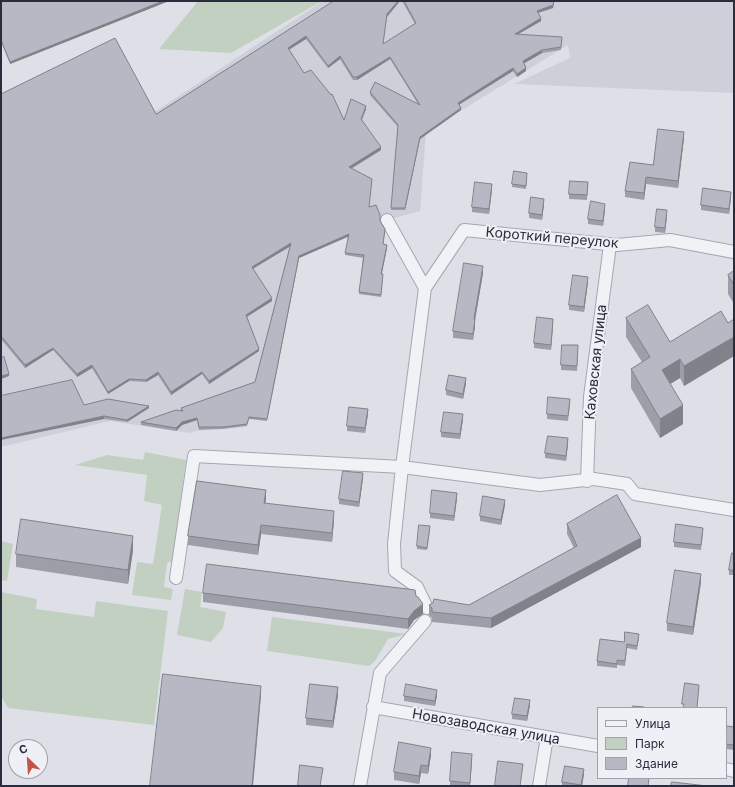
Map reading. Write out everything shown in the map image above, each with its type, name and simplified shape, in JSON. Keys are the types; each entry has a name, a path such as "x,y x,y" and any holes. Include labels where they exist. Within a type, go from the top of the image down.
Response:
{"street":[{"path":"388,220 425,288 402,467 394,544 395,572 417,587 427,608"},
{"name":"Короткий переулок","path":"425,288 464,230 610,245 670,240 734,252"},
{"name":"Каховская улица","path":"587,481 590,397 610,245"},
{"path":"176,578 194,456 402,467 540,484 587,481 594,479 627,484 635,494 734,510"},
{"path":"360,786 380,673 425,621"},
{"name":"Новозаводская улица","path":"374,707 597,746"},
{"path":"538,786 547,737"}],"shaded area":[{"path":"323,1 734,1 734,93 514,84 570,58 568,45 426,132 420,211 298,245 263,410 190,433 110,421 1,447 1,213"}],"green space":[{"path":"198,1 322,1 231,53 159,49"},
{"path":"145,452 186,460 172,561 167,563 164,587 173,589 171,600 132,595 137,562 153,564 162,505 144,501 147,475 75,465 107,455 143,460"},
{"path":"1,541 13,544 7,581 1,580"},
{"path":"185,589 202,592 200,607 226,612 223,628 211,642 177,635"},
{"path":"1,592 37,599 36,609 94,617 96,601 168,611 154,725 8,708 1,696"},
{"path":"272,617 407,634 388,639 375,661 369,666 267,651"}],"building":[{"path":"1,1 163,1 10,62 1,40"},
{"path":"334,1 398,1 387,14 383,44 416,23 404,1 554,1 553,5 537,11 541,18 515,34 562,37 561,47 542,50 523,61 526,68 517,74 513,68 458,103 461,108 420,137 405,208 391,208 398,125 370,92 375,82 420,105 390,57 357,77 353,77 340,56 328,66 306,36 288,48 304,73 311,70 331,95 332,94 344,120 351,99 366,106 361,119 381,147 349,167 372,179 369,207 376,205 380,215 380,221 385,229 383,244 387,245 381,274 383,274 381,295 359,292 364,255 345,253 349,234 299,256 267,419 249,417 247,424 223,427 199,427 197,418 182,422 176,428 141,422 176,410 183,411 181,408 255,382 291,243 252,267 272,298 246,315 259,349 209,381 202,372 171,392 158,372 146,380 129,379 108,392 92,365 77,374 53,348 25,365 1,336 1,94 115,38 156,114"},
{"path":"658,129 684,132 678,181 646,177 644,193 625,191 630,162 653,165"},
{"path":"514,171 527,173 526,186 512,184"},
{"path":"570,181 588,182 587,195 569,194"},
{"path":"475,182 492,184 489,209 472,207"},
{"path":"703,188 731,192 729,209 701,205"},
{"path":"531,197 544,199 542,215 529,213"},
{"path":"591,201 605,204 603,221 588,219"},
{"path":"657,209 667,210 665,228 655,227"},
{"path":"464,263 483,266 473,334 453,331"},
{"path":"734,271 734,285 728,275"},
{"path":"573,275 588,277 584,307 569,305"},
{"path":"648,305 670,342 721,311 728,323 734,319 734,337 684,366 680,359 662,370 683,405 660,419 631,369 650,357 626,318"},
{"path":"537,317 553,319 551,345 534,343"},
{"path":"562,345 578,345 577,366 561,365"},
{"path":"4,357 9,374 1,376 1,358"},
{"path":"449,375 466,378 463,394 446,390"},
{"path":"72,380 84,405 108,399 149,406 127,420 104,416 1,438 1,396"},
{"path":"548,397 570,399 568,416 547,414"},
{"path":"349,407 368,409 365,428 347,426"},
{"path":"444,412 463,414 460,434 441,432"},
{"path":"548,436 568,438 566,456 545,453"},
{"path":"343,471 363,473 359,502 339,499"},
{"path":"197,481 266,490 264,503 334,511 332,533 261,525 258,545 188,536"},
{"path":"432,490 457,493 454,516 430,513"},
{"path":"617,495 641,538 491,618 432,612 432,608 429,605 433,603 434,599 469,605 577,546 567,524"},
{"path":"483,496 505,500 501,520 480,516"},
{"path":"21,519 133,536 128,570 16,554"},
{"path":"676,524 703,528 701,545 674,542"},
{"path":"419,525 430,526 427,548 417,546"},
{"path":"732,553 734,553 734,570 729,570"},
{"path":"207,564 415,590 416,596 423,604 414,611 408,619 203,593"},
{"path":"675,570 701,574 693,627 667,623"},
{"path":"625,632 639,634 637,646 627,644 625,661 617,660 617,664 597,661 600,639 624,642"},
{"path":"163,674 261,686 252,786 150,786"},
{"path":"685,683 699,685 697,707 683,707 684,704 682,704"},
{"path":"310,684 338,687 333,721 306,718"},
{"path":"406,684 437,690 435,701 404,696"},
{"path":"515,698 530,700 527,716 512,714"},
{"path":"727,726 734,727 734,745 727,744"},
{"path":"399,742 431,748 428,766 421,765 419,776 394,772"},
{"path":"452,752 472,754 470,783 450,781"},
{"path":"498,761 523,764 520,786 495,786"},
{"path":"300,765 323,768 320,786 298,786"},
{"path":"565,766 584,769 581,785 562,782"},
{"path":"629,779 649,779 648,786 628,786"},
{"path":"672,782 708,786 671,786"}]}
